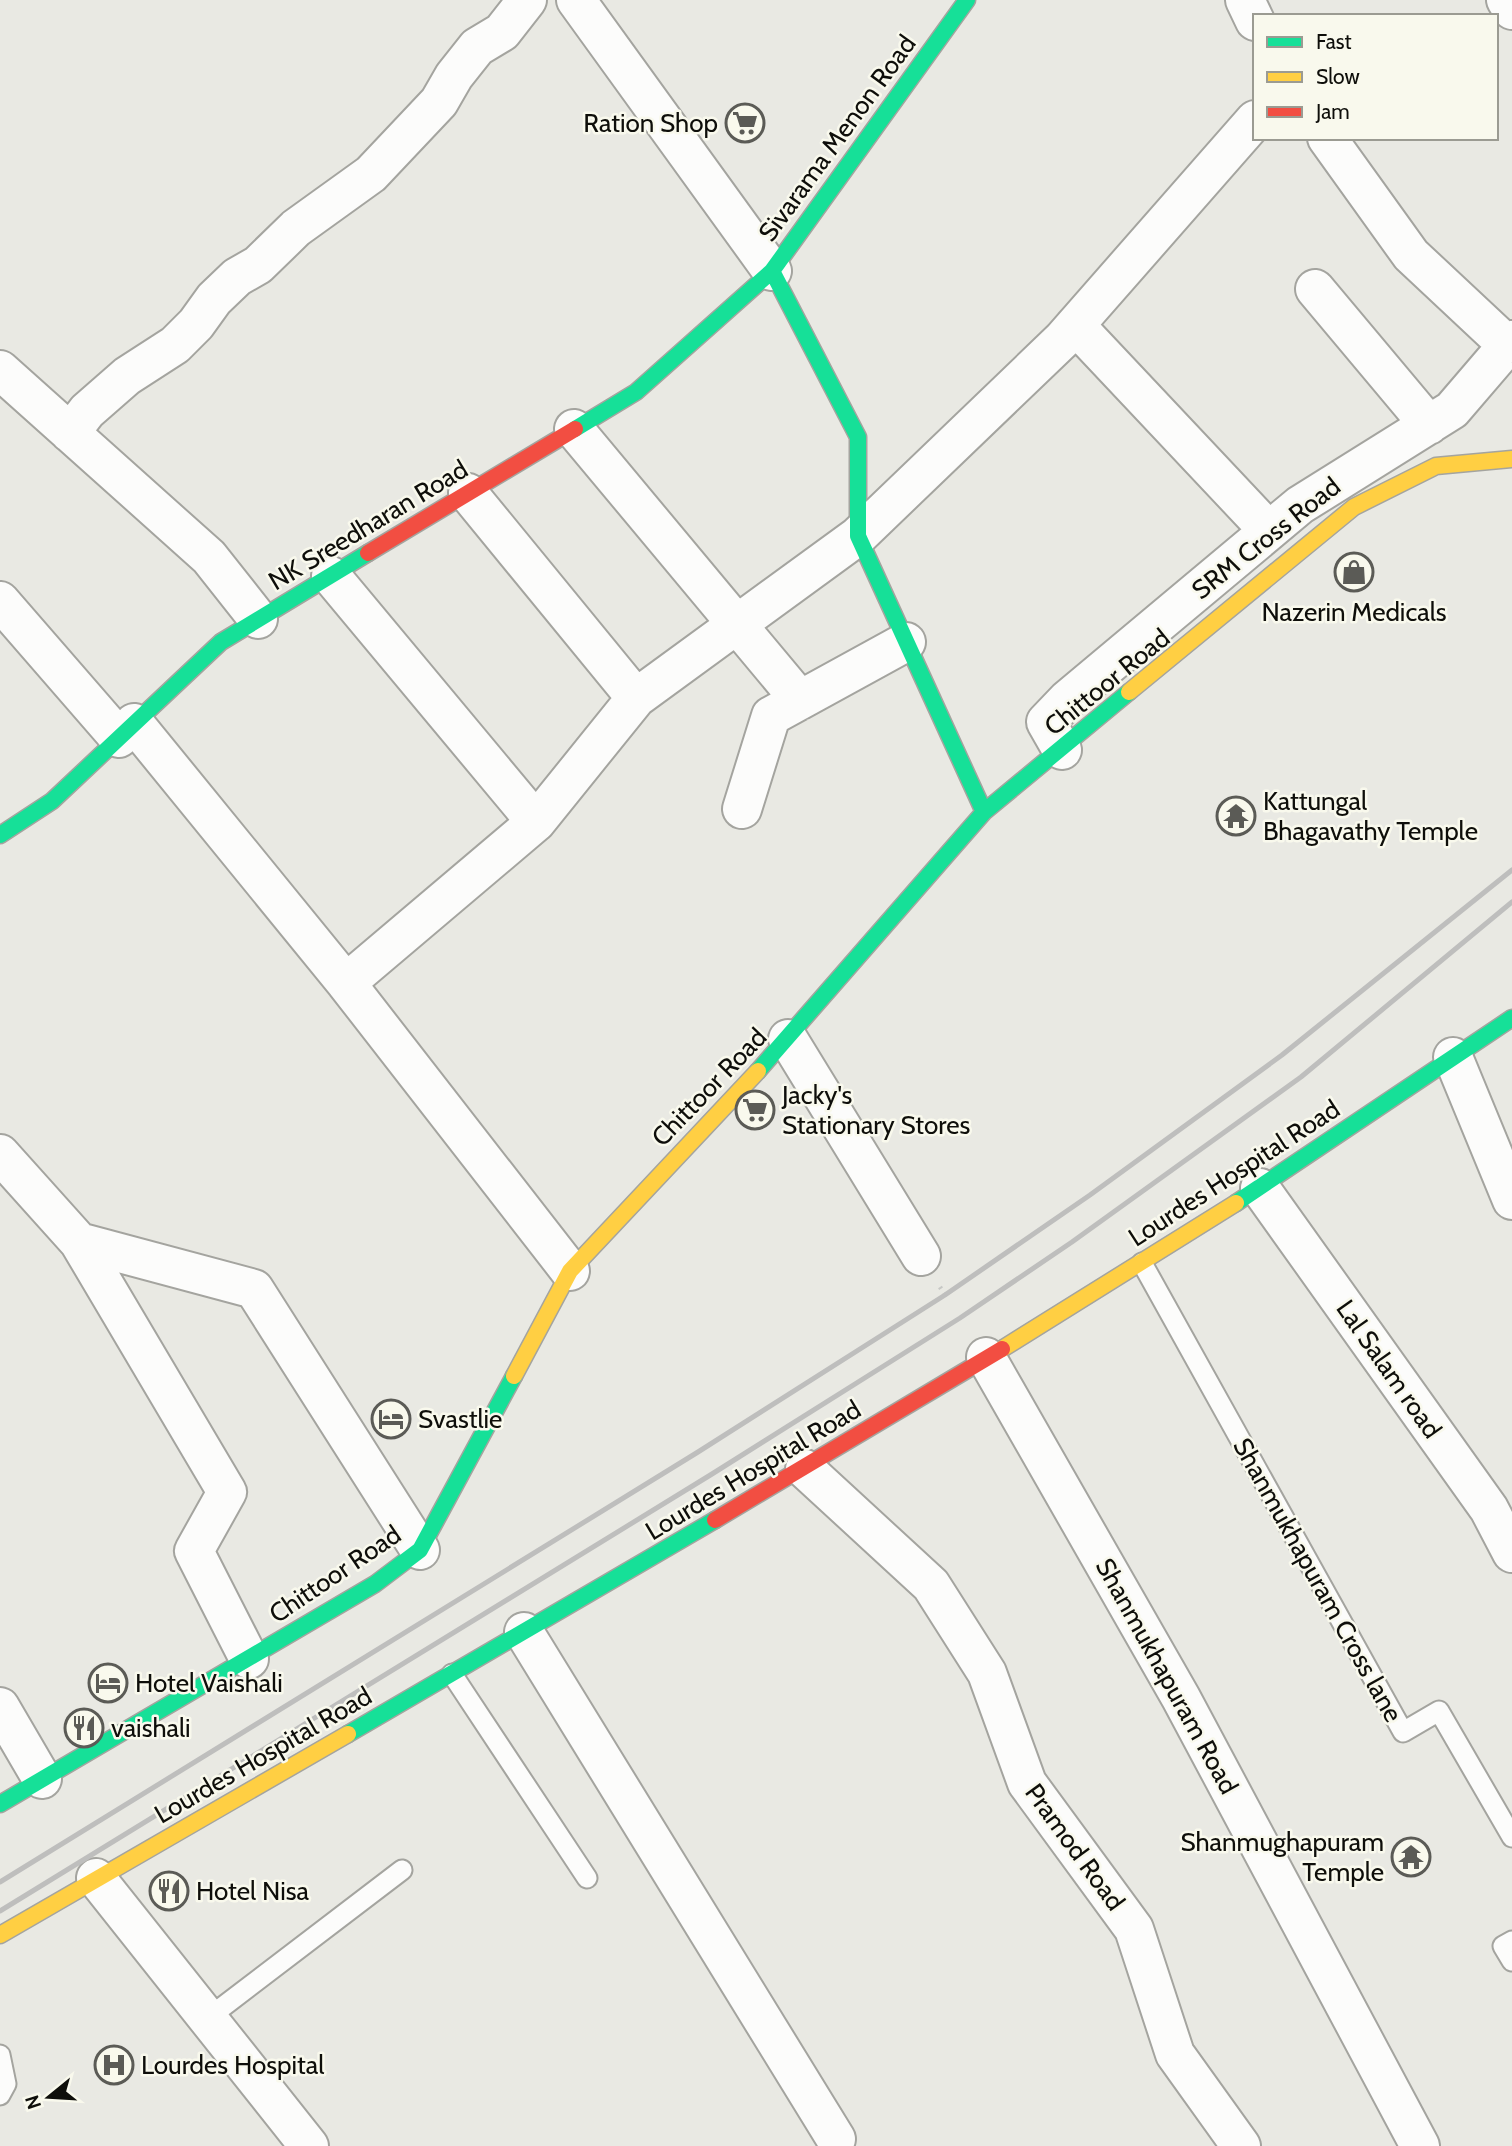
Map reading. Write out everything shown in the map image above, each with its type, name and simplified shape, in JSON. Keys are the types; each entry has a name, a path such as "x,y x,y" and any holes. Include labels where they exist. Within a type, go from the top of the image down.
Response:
{"street":[{"path":"70,433 87,411 127,376 175,345 237,277 258,265 296,228 371,174 439,102 454,76 477,47 502,32 527,0"},
{"path":"576,0 772,271 858,437 858,536 984,812"},
{"name":"Sivarama Menon Road","path":"772,271 967,0"},
{"path":"1245,0 1253,17"},
{"path":"1506,0 1512,10"},
{"path":"346,983 536,822 636,698 858,536 1075,325 1253,122"},
{"path":"1328,140 1411,255 1509,342"},
{"name":"NK Sreedharan Road","path":"0,835 52,801 221,642 636,392 772,271"},
{"path":"1315,289 1429,425"},
{"path":"1075,325 1269,531"},
{"name":"SRM Cross Road","path":"1069,744 1046,722 1068,699 1300,505 1452,410 1509,342"},
{"path":"0,370 209,557 258,619"},
{"path":"575,429 800,700"},
{"name":"Chittoor Road","path":"0,1804 375,1584 420,1550 570,1270 788,1039 984,812 1354,507 1436,466 1512,459"},
{"path":"468,493 636,698"},
{"path":"331,576 536,822"},
{"path":"0,601 126,731 346,983 570,1270"},
{"path":"742,809 771,716 906,642"},
{"name":"Lourdes Hospital Road","path":"0,1935 805,1469 1260,1188 1512,1018"},
{"path":"788,1039 921,1256"},
{"path":"1454,1057 1512,1200"},
{"path":"0,1154 79,1242 227,1492 194,1551 249,1659"},
{"name":"Lal Salam road","path":"1260,1188 1489,1509 1512,1553"},
{"path":"79,1242 254,1289 420,1550"},
{"name":"Shanmukhapuram Road","path":"986,1357 1181,1698 1420,2146"},
{"name":"Pramod Road","path":"805,1469 931,1586 938,1596 987,1673 1027,1783 1134,1929 1175,2054 1241,2146"},
{"path":"524,1632 836,2139"},
{"path":"0,1707 42,1779"},
{"path":"96,1878 309,2146"}],"lane":[{"name":"Shanmukhapuram Cross lane","path":"1142,1263 1403,1732 1439,1711 1512,1837"},
{"path":"452,1674 587,1878"},
{"path":"208,2018 402,1870"},
{"path":"1512,1941 1503,1946 1512,1961"},
{"path":"0,2055 6,2084 0,2095"}],"railway":[{"path":"0,1882 698,1452 945,1295 1090,1195 1282,1055 1512,870"},
{"path":"0,1911 712,1474 960,1318 1072,1242 1301,1077 1512,902"}],"traffic: fast":[{"path":"575,429 636,392 772,271 967,0"},
{"path":"772,271 858,437 858,536 984,812"},
{"path":"0,835 52,801 221,642 368,553"},
{"path":"758,1071 984,812 1129,692"},
{"path":"1236,1203 1512,1018"},
{"path":"0,1804 375,1584 420,1550 514,1376"},
{"path":"348,1734 715,1520"}],"traffic: slow":[{"path":"1129,692 1354,507 1436,466 1512,459"},
{"path":"514,1376 570,1271 758,1071"},
{"path":"1002,1349 1236,1203"},
{"path":"0,1935 348,1734"}],"traffic: jam":[{"path":"368,553 575,429"},
{"path":"715,1520 1002,1349"}],"place":[{"name":"Ration Shop","path":"745,123"},
{"name":"Nazerin Medicals","path":"1354,572"},
{"name":"Kattungal Bhagavathy Temple","path":"1236,816"},
{"name":"Jacky's Stationary Stores","path":"755,1110"},
{"name":"Svastlie","path":"391,1419"},
{"name":"Hotel Vaishali","path":"108,1683"},
{"name":"vaishali","path":"84,1728"},
{"name":"Shanmughapuram Temple","path":"1411,1857"},
{"name":"Hotel Nisa","path":"169,1891"},
{"name":"Lourdes Hospital","path":"114,2065"}]}
